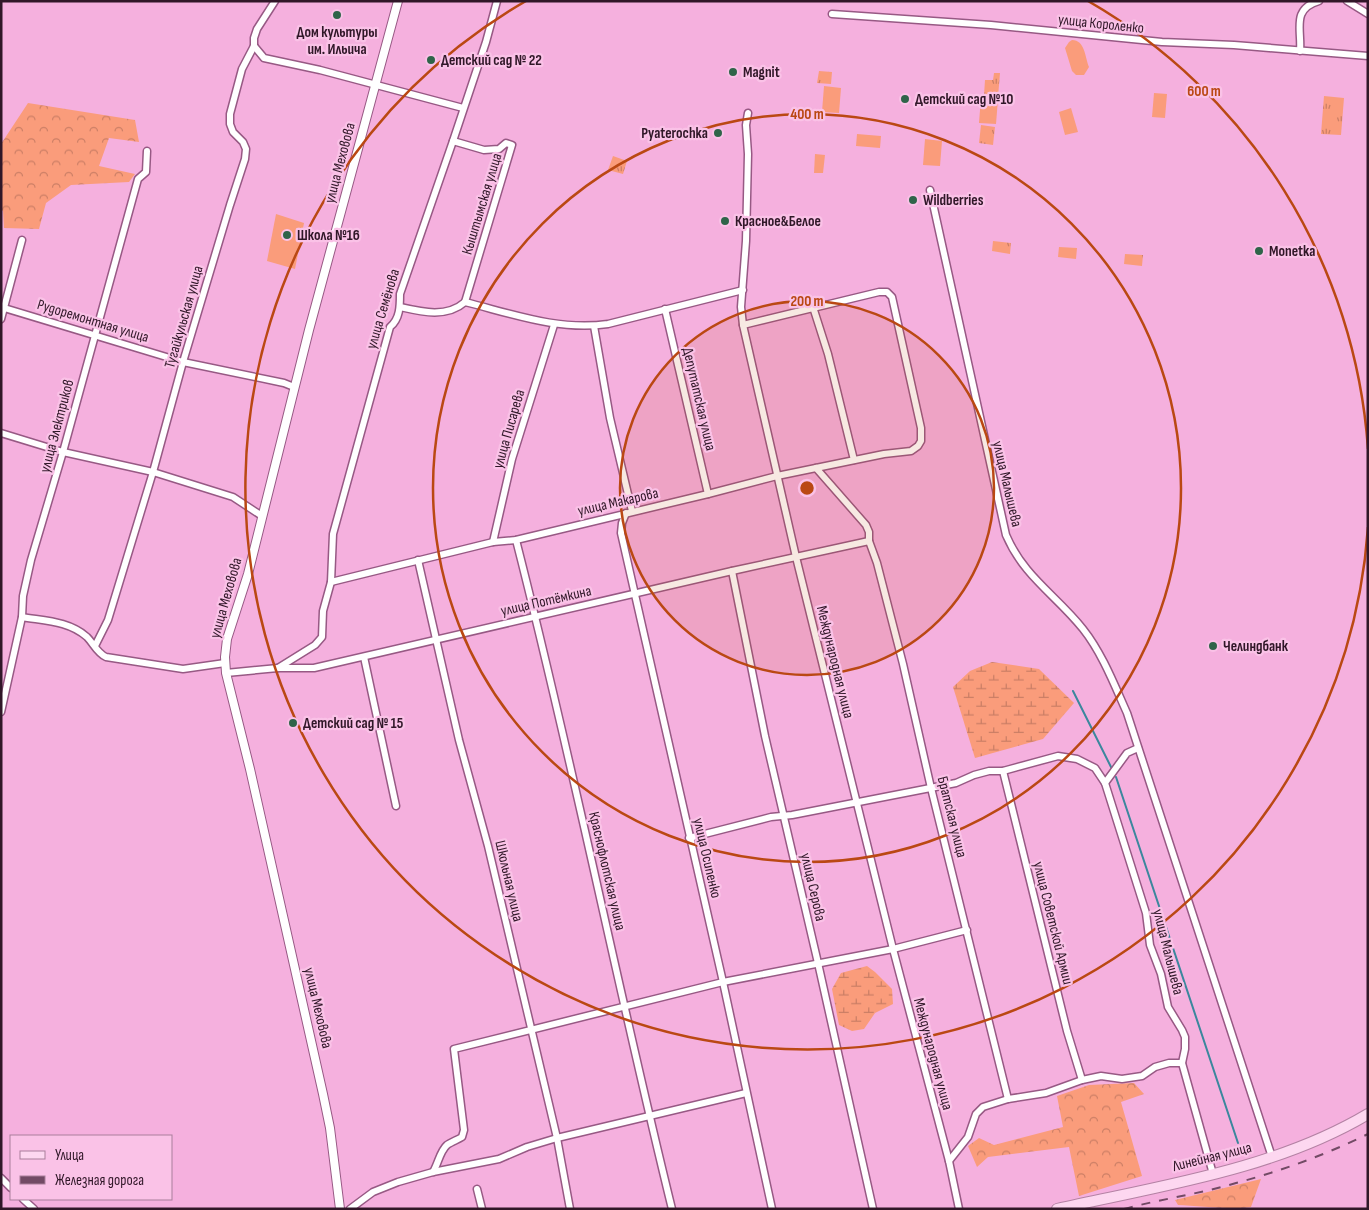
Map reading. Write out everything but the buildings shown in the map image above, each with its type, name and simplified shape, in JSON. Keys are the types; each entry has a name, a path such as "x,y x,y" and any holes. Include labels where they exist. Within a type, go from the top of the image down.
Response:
{"main road":[{"name":"Линейная улица","path":"1057,1209 1213,1174 1272,1158 1343,1129 1368,1114"}],"street":[{"name":"Тугайкульская улица","path":"95,646 108,620 245,159 246,149 243,142 233,132 230,124 230,114 242,69 254,46 257,29 275,1"},
{"name":"улица Меховова","path":"340,1209 330,1128 323,1094 225,663 227,639 248,574 294,387 398,1"},
{"name":"улица Семёнова","path":"278,668 315,645 322,637 323,611 330,582 334,534 390,327 395,322 400,307 400,294 486,42 497,1"},
{"path":"1347,1 1368,14"},
{"path":"1300,51 1299,19 1308,6 1316,2"},
{"name":"улица Короленко","path":"832,14 992,25 1162,42 1368,56"},
{"path":"254,46 264,58 320,70 463,108"},
{"name":"Международная улица","path":"748,114 746,126 748,154 746,233 741,307 743,325 796,557 893,949 949,1161 959,1209"},
{"name":"Кыштымская улица","path":"453,140 484,150 499,149 506,143 512,145 465,302"},
{"name":"улица Электриков","path":"1,712 22,618 23,596 31,560 64,452 138,179 146,172 147,151"},
{"name":"улица Малышева","path":"930,190 1006,535 1021,563 1082,628 1113,680 1127,713 1272,1158"},
{"path":"1,319 22,240"},
{"path":"400,307 424,313 446,312 458,308 465,302 554,324 594,326 743,290"},
{"name":"улица Макарова","path":"330,582 493,542 516,540 777,476 854,460 911,451 918,446 921,441 921,428 892,297 887,292 878,292 813,307"},
{"name":"Рудоремонтная улица","path":"3,307 184,362 284,383 294,387"},
{"path":"743,325 813,307 828,354 854,460"},
{"name":"Депутатская улица","path":"665,309 708,494"},
{"name":"улица Писарева","path":"493,542 512,459 554,324"},
{"name":"улица Осипенко","path":"594,326 629,512 622,523 621,533 723,982 772,1209"},
{"path":"1,434 64,452 153,472 233,497 262,516"},
{"name":"Братская улица","path":"816,468 866,525 869,532 869,541 877,563 903,664 1008,1099"},
{"name":"Краснофлотская улица","path":"516,540 536,616 624,1008 672,1209"},
{"name":"улица Потёмкина","path":"226,673 278,668 314,668 869,541"},
{"name":"Школьная улица","path":"418,560 459,740 488,846 557,1138 570,1209"},
{"name":"улица Серова","path":"732,571 765,736 818,963 872,1209"},
{"path":"22,618 67,625 86,637 98,652 106,657 183,670 225,663"},
{"path":"364,657 396,806"},
{"path":"689,838 771,817 956,783 982,773 1003,771 1058,756 1077,759 1095,768 1105,783 1127,753 1138,748"},
{"name":"улица Советской Армии","path":"1003,771 1067,1030 1082,1080"},
{"name":"улица Малышева","path":"1105,783 1146,913 1150,945 1161,974 1168,1007 1182,1030 1184,1037 1185,1049 1182,1063 1213,1174"},
{"path":"433,1172 443,1149 449,1143 462,1137 464,1130 459,1103 454,1049 723,982 893,949 967,930"},
{"path":"949,1161 968,1137 976,1114 982,1107 1008,1099 1046,1093 1082,1080 1100,1076 1122,1079 1142,1076 1154,1067 1169,1063 1182,1063"},
{"path":"350,1209 373,1192 398,1182 433,1172 499,1160 527,1147 557,1138 746,1092"},
{"path":"1,1178 10,1187"},
{"path":"477,1190 482,1209"},
{"path":"24,1200 34,1209"}],"green space":[{"path":"1072,40 1080,43 1084,50 1089,67 1084,75 1076,75 1072,71 1065,48"},
{"path":"819,71 832,72 831,84 817,83"},
{"path":"994,73 1000,73 998,97 984,95 985,80 993,80"},
{"path":"824,86 841,88 839,113 822,112"},
{"path":"1154,93 1167,94 1165,118 1152,117"},
{"path":"1324,96 1344,98 1341,135 1321,134"},
{"path":"981,97 998,99 996,124 979,123"},
{"path":"28,103 135,120 139,142 109,138 99,166 135,174 129,182 71,185 46,203 39,229 4,228 3,211 1,210 1,144"},
{"path":"1071,108 1078,132 1065,135 1059,112"},
{"path":"981,125 995,127 993,145 979,143"},
{"path":"857,134 881,136 880,148 856,146"},
{"path":"925,139 942,141 940,166 923,165"},
{"path":"815,154 825,155 823,173 814,173"},
{"path":"613,156 627,161 623,174 608,170"},
{"path":"276,214 304,223 295,269 267,261"},
{"path":"993,241 1011,243 1010,254 992,251"},
{"path":"1059,247 1077,248 1076,259 1058,257"},
{"path":"1125,254 1143,255 1142,266 1124,264"},
{"path":"992,662 1039,669 1074,703 1043,739 975,758 953,687 970,671"},
{"path":"867,966 892,989 893,1004 875,1013 864,1029 852,1031 839,1025 832,989 841,973"},
{"path":"1134,1083 1144,1094 1121,1102 1142,1176 1079,1196 1069,1147 988,1157 977,1167 968,1146 979,1138 994,1145 1063,1127 1057,1096 1089,1085"},
{"path":"1261,1179 1251,1207 1226,1208 1178,1205 1175,1200"}],"waterway":[{"path":"1073,691 1111,767"},
{"path":"1116,777 1238,1143"}],"railway":[{"path":"1124,1209 1222,1187 1270,1173 1319,1156 1368,1134"}],"place":[{"name":"Дом культуры им. Ильича","path":"337,15"},
{"name":"Детский сад № 22","path":"431,60"},
{"name":"Magnit","path":"733,72"},
{"name":"Детский сад №10","path":"905,99"},
{"name":"Pyaterochka","path":"718,133"},
{"name":"Wildberries","path":"913,200"},
{"name":"Красное&Белое","path":"725,221"},
{"name":"Школа №16","path":"287,235"},
{"name":"Monetka","path":"1259,251"},
{"name":"Челиндбанк","path":"1213,646"},
{"name":"Детский сад № 15","path":"293,723"}]}
